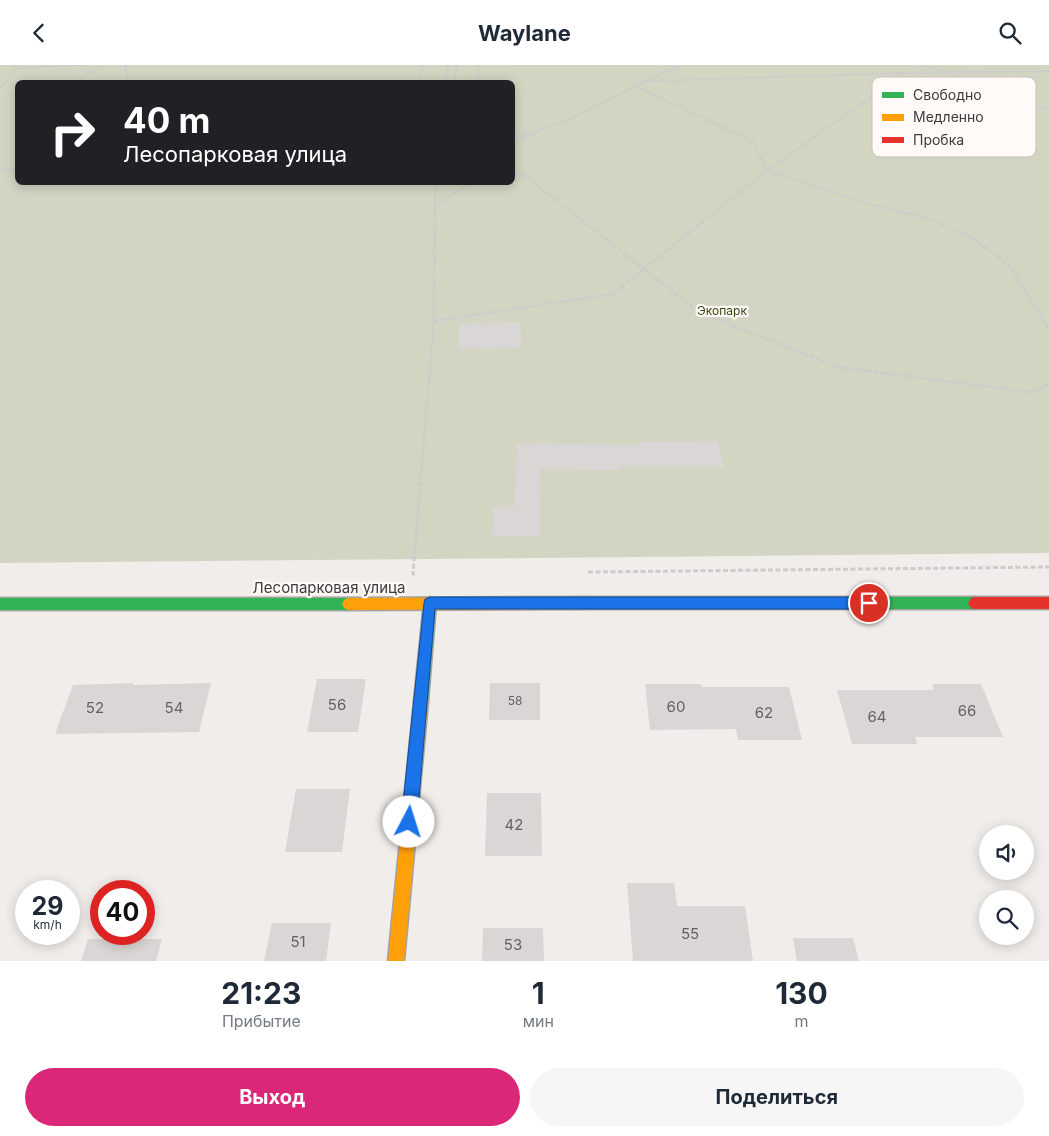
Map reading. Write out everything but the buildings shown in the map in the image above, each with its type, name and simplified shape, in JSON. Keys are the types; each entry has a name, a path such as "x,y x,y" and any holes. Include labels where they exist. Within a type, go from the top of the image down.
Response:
{"main road":[{"path":"396,961 430,603"},
{"name":"Лесопарковая улица","path":"0,604 1049,603"}],"path":[{"path":"14,65 18,68 84,65"},
{"path":"0,88 21,65"},
{"path":"81,80 88,72 103,65"},
{"path":"125,65 128,80"},
{"path":"419,80 423,65"},
{"path":"446,80 448,65"},
{"path":"454,80 456,65"},
{"path":"477,80 478,65"},
{"path":"515,140 563,122 679,65"},
{"path":"920,65 959,77"},
{"path":"647,81 905,73 1049,71"},
{"path":"899,77 905,73"},
{"path":"635,86 754,141 766,171"},
{"path":"434,321 613,295 766,171 872,96"},
{"path":"1036,105 1049,110"},
{"path":"515,134 534,133"},
{"path":"0,170 15,169"},
{"path":"766,171 856,200 930,219 974,239 1010,266 1049,330"},
{"path":"515,172 528,178 699,312 838,367 1030,392 1049,385"},
{"path":"422,574 413,574 434,321 435,185"},
{"path":"435,206 468,185"},
{"path":"582,572 1049,567"}],"green space":[{"name":"Экопарк","path":"0,65 1049,65 1049,553 0,563"}],"traffic: fast":[{"path":"421,701 430,603"},
{"path":"584,603 974,603"},
{"path":"0,604 348,604"}],"traffic: slow":[{"path":"348,604 584,603"},
{"path":"396,961 421,701"}],"traffic: jam":[{"path":"974,603 1049,603"}],"route":[{"path":"409,822 430,603 869,603"}]}
